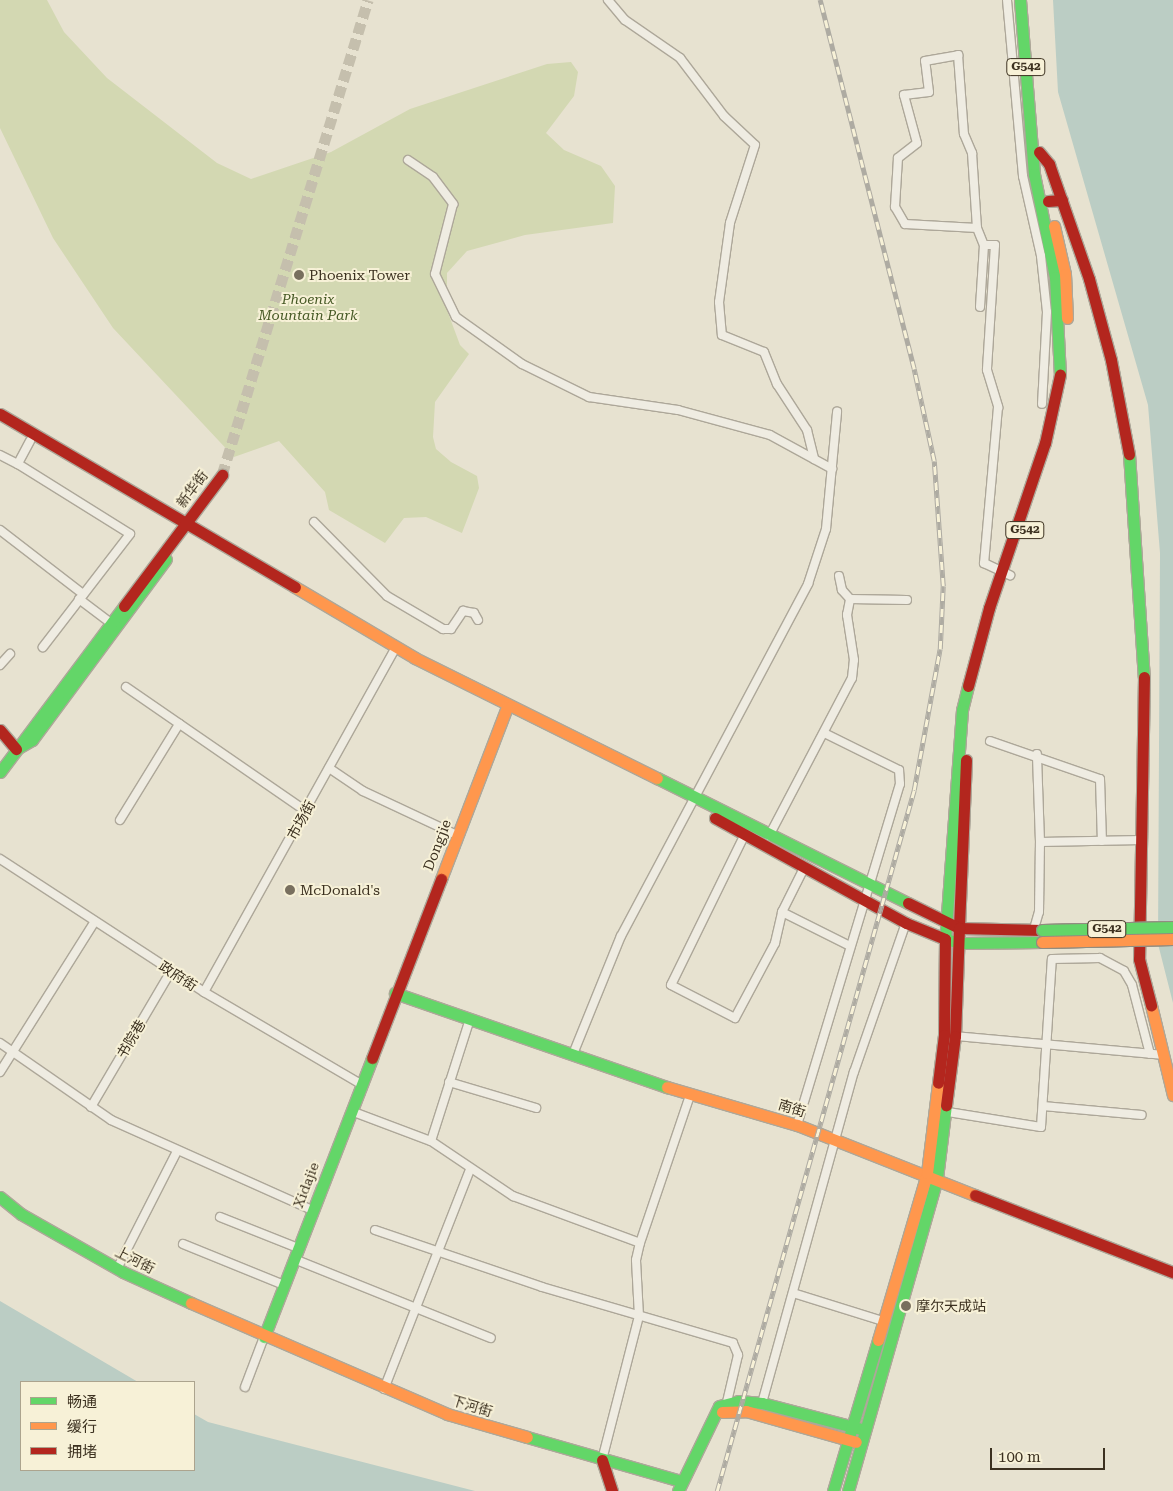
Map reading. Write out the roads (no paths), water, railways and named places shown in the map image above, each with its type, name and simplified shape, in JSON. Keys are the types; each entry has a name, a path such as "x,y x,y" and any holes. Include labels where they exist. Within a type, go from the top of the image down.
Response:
{"main road":[{"name":"G542","path":"1020,0 1035,134 1048,202 1065,274 1070,368 1054,445 1006,574 971,712 961,810 959,928 1038,930 1173,927"},
{"name":"G542","path":"1027,0 1035,134 1034,174 1055,277 1062,368 1045,443 1006,574 962,710 944,922 945,939 961,943 1173,939"},
{"path":"1039,152 1049,164 1062,200 1111,360 1134,483 1144,668 1139,959 1173,1095"},
{"path":"1048,202 1062,200"},
{"path":"0,414 184,530"},
{"path":"0,423 394,651 506,711 959,928 961,943 956,1036 948,1112 848,1491"},
{"path":"0,772 110,622 184,530"},
{"path":"16,749 32,740 184,530"},
{"name":"Dongjie","path":"395,994 506,711"},
{"path":"0,730 16,749"},
{"path":"691,800 745,834 864,898 906,923 945,939 944,1035 932,1175 883,1321 833,1491"},
{"name":"南街","path":"395,994 690,1095 797,1125 932,1175 1173,1272"},
{"name":"Xidajie","path":"264,1337 395,994"},
{"name":"上河街","path":"0,1197 21,1214 117,1269 264,1337"},
{"name":"下河街","path":"264,1337 447,1414 602,1460 679,1486"},
{"path":"679,1486 690,1475 711,1416 726,1408 762,1404 865,1430"},
{"path":"726,1408 746,1411 861,1443"},
{"path":"602,1460 612,1491"}],"street":[{"path":"608,0 625,20 680,58 724,116 755,145 730,223 719,302 722,334 764,352 776,384 807,430 814,459"},
{"path":"1007,0 1022,176 1041,256 1047,312 1042,404"},
{"path":"977,228 905,224 895,207 898,158 917,144 904,95 929,92 924,61 958,56 977,228 984,245 980,306"},
{"path":"408,160 433,176 453,204 435,274 456,317 522,364 588,398 678,410 770,435 832,469"},
{"path":"984,245 996,245 986,370 998,407 984,563 1006,574"},
{"path":"573,1054 621,936 691,800 808,584 826,529 837,412"},
{"path":"18,464 30,441"},
{"path":"0,455 18,464 130,534 43,647"},
{"path":"314,522 387,596 443,628 451,628 463,611 474,613 478,620"},
{"path":"0,530 110,622"},
{"path":"769,836 854,672 847,632 850,600 842,590 839,576"},
{"path":"850,600 907,600"},
{"name":"市场街","path":"204,992 394,651"},
{"path":"0,665 10,654"},
{"path":"126,687 306,811"},
{"path":"120,820 179,724"},
{"path":"797,1125 864,898 897,797 899,770 824,733"},
{"path":"990,741 1037,754 1100,779 1102,841"},
{"path":"1037,754 1040,842 1038,930"},
{"path":"329,768 363,791 457,835"},
{"path":"745,834 671,985 735,1018 775,943 782,912 805,866"},
{"path":"1040,842 1142,840"},
{"name":"政府街","path":"0,859 204,992 361,1084"},
{"path":"782,912 850,946"},
{"path":"0,1072 15,1054 95,921"},
{"path":"762,1404 854,1072 906,923"},
{"path":"948,1112 1041,1127 1052,959 1100,958 1120,967 1130,980 1150,1054"},
{"name":"书院巷","path":"91,1107 171,971"},
{"path":"430,1141 470,1019"},
{"path":"956,1036 1163,1055"},
{"path":"0,1044 91,1107 177,1151 312,1210"},
{"path":"449,1082 536,1108"},
{"path":"602,1460 639,1316 636,1260 640,1243 690,1095"},
{"path":"1043,1106 1142,1115"},
{"path":"351,1111 430,1141 470,1170 513,1196 640,1243"},
{"path":"117,1269 177,1151"},
{"path":"384,1388 470,1170"},
{"path":"220,1218 416,1308 491,1338"},
{"path":"375,1230 438,1252 733,1344 738,1355 726,1408"},
{"path":"183,1244 284,1285"},
{"path":"793,1293 883,1321"},
{"name":"Xidajie","path":"246,1387 264,1337"}],"tunnel":[{"path":"222,475 368,0"}],"railway":[{"path":"717,1491 914,790 940,649 943,586 934,461 914,369 820,0"}],"place":[{"name":"Phoenix Tower","path":"299,275"},
{"name":"McDonald's","path":"290,890"},
{"name":"摩尔天成站","path":"906,1306"}],"park label":[{"name":"Phoenix Mountain Park","path":"308,308"}]}
